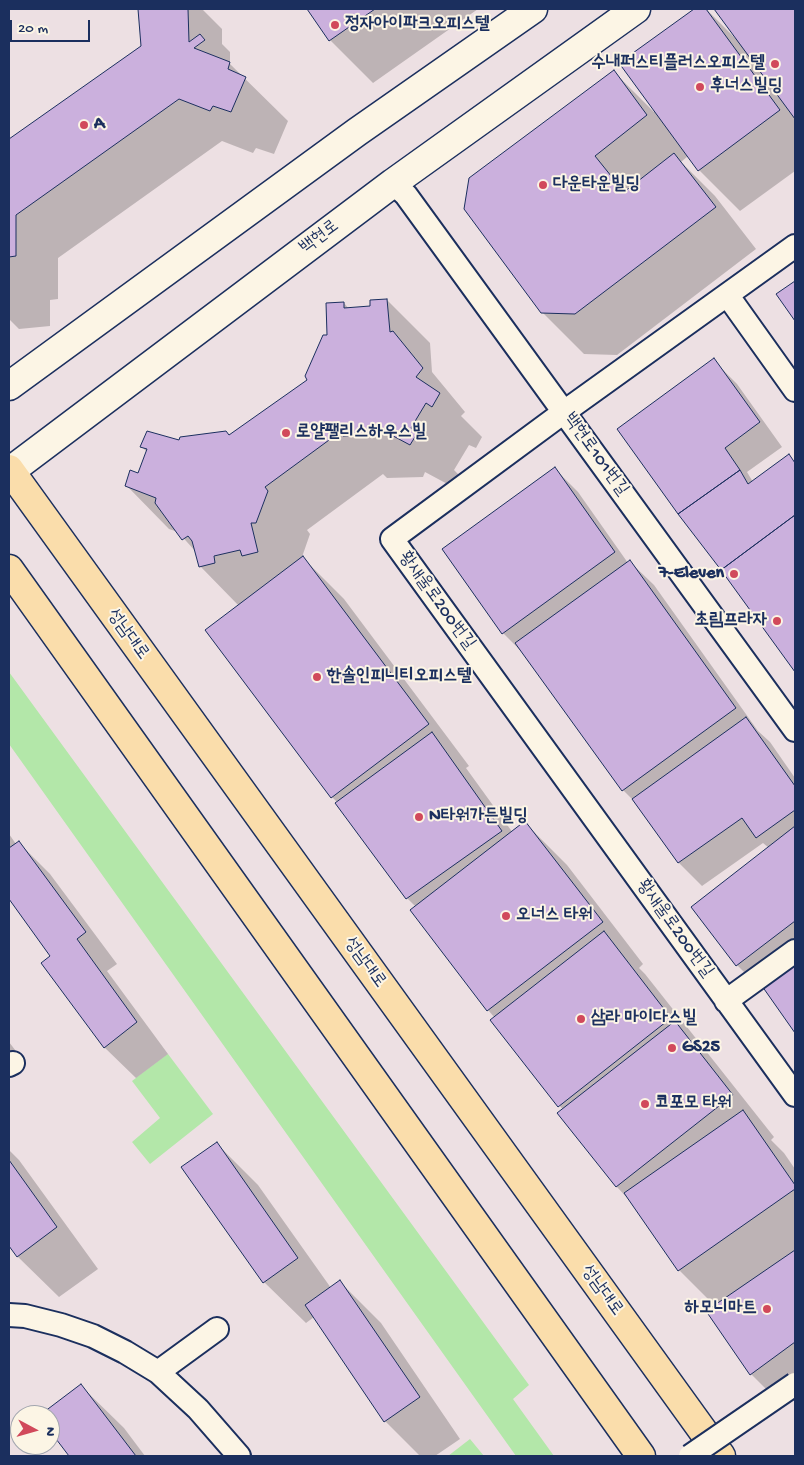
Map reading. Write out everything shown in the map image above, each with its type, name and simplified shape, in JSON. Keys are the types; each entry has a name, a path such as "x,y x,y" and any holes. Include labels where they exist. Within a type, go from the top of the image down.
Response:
{"main road":[{"path":"9,386 357,132 533,9"},
{"name":"백현로","path":"9,471 394,183 636,9"},
{"name":"성남대로","path":"9,471 720,1456"},
{"path":"9,569 641,1456"}],"street":[{"name":"백현로101번길","path":"394,183 406,195 795,730"},
{"name":"황새울로200번길","path":"795,246 728,296 564,412 392,539 795,1096"},
{"path":"728,296 795,390"},
{"path":"726,1001 795,951"},
{"path":"9,1315 26,1316 93,1336 125,1352 158,1372 198,1409 240,1456"},
{"path":"158,1372 217,1329"},
{"path":"690,1456 795,1384"}],"green space":[{"path":"9,672 529,1385 513,1399 554,1456 516,1456 9,744"},
{"path":"168,1054 213,1114 150,1164 132,1142 160,1118 132,1081"},
{"path":"470,1439 484,1456 448,1456"}],"building":[{"name":"A","path":"138,9 188,9 189,42 200,34 205,40 194,48 230,62 228,69 246,77 231,112 213,106 210,111 179,99 16,215 16,256 9,257 9,139 141,46"},
{"name":"정자아이파크오피스텔","path":"307,9 375,9 329,41"},
{"name":"후너스빌딩","path":"694,9 706,9 780,110 698,171 619,63"},
{"name":"수내퍼스티플러스오피스텔","path":"714,9 795,9 795,119"},
{"name":"다운타운빌딩","path":"614,70 647,115 595,156 624,192 674,153 716,207 575,314 541,313 464,209 469,178"},
{"path":"795,281 795,321 776,294"},
{"name":"로얄팰리스하우스빌","path":"387,299 390,332 393,331 423,368 416,377 440,393 432,407 426,403 411,428 418,432 410,445 382,430 380,434 343,436 340,432 265,487 268,491 256,523 251,523 258,552 242,556 240,550 214,556 215,563 199,567 192,541 188,536 182,540 155,503 156,498 125,486 130,470 138,473 147,449 140,447 147,431 179,440 180,437 226,431 229,435 307,380 305,376 323,335 327,335 326,303 344,302 344,308 370,306 370,300"},
{"path":"714,358 760,422 725,448 740,470 678,514 617,429"},
{"path":"789,454 795,463 795,515 721,570 678,514 740,470 748,484"},
{"path":"555,467 615,552 502,634 442,549"},
{"name":"초림프라자","path":"795,515 795,672 721,570"},
{"name":"한솔인피니티오피스텔","path":"303,556 429,724 331,798 205,630"},
{"path":"630,560 736,708 622,791 515,643"},
{"path":"746,717 795,786 795,810 756,838 742,818 678,863 632,799"},
{"name":"N타워가든빌딩","path":"432,732 502,831 406,899 335,803"},
{"name":"오너스 타워","path":"525,821 603,922 487,1011 410,910"},
{"path":"795,826 795,921 736,966 691,907"},
{"path":"19,841 86,932 77,939 137,1022 104,1048 41,963 50,956 9,899 9,848"},
{"name":"삼라 마이다스빌","path":"604,931 671,1018 558,1107 490,1020"},
{"path":"795,963 795,1033 762,986"},
{"name":"코포모 타워","path":"675,1021 733,1095 616,1187 557,1113"},
{"path":"743,1110 795,1185 795,1189 678,1271 624,1193"},
{"path":"217,1142 298,1258 263,1283 181,1167"},
{"path":"9,1160 57,1227 17,1257 9,1246"},
{"path":"795,1250 795,1342 750,1375 706,1311"},
{"path":"340,1280 420,1397 384,1422 305,1305"},
{"path":"81,1384 136,1456 69,1456 60,1444 60,1405 53,1405"}],"place":[{"name":"정자아이파크오피스텔","path":"335,25"},
{"name":"수내퍼스티플러스오피스텔","path":"775,64"},
{"name":"후너스빌딩","path":"700,87"},
{"name":"A","path":"84,125"},
{"name":"다운타운빌딩","path":"543,185"},
{"name":"로얄팰리스하우스빌","path":"286,433"},
{"name":"7-Eleven","path":"734,574"},
{"name":"초림프라자","path":"777,621"},
{"name":"한솔인피니티오피스텔","path":"317,677"},
{"name":"N타워가든빌딩","path":"419,817"},
{"name":"오너스 타워","path":"506,916"},
{"name":"삼라 마이다스빌","path":"581,1019"},
{"name":"GS25","path":"672,1048"},
{"name":"코포모 타워","path":"645,1104"},
{"name":"하모니마트","path":"767,1309"}]}
